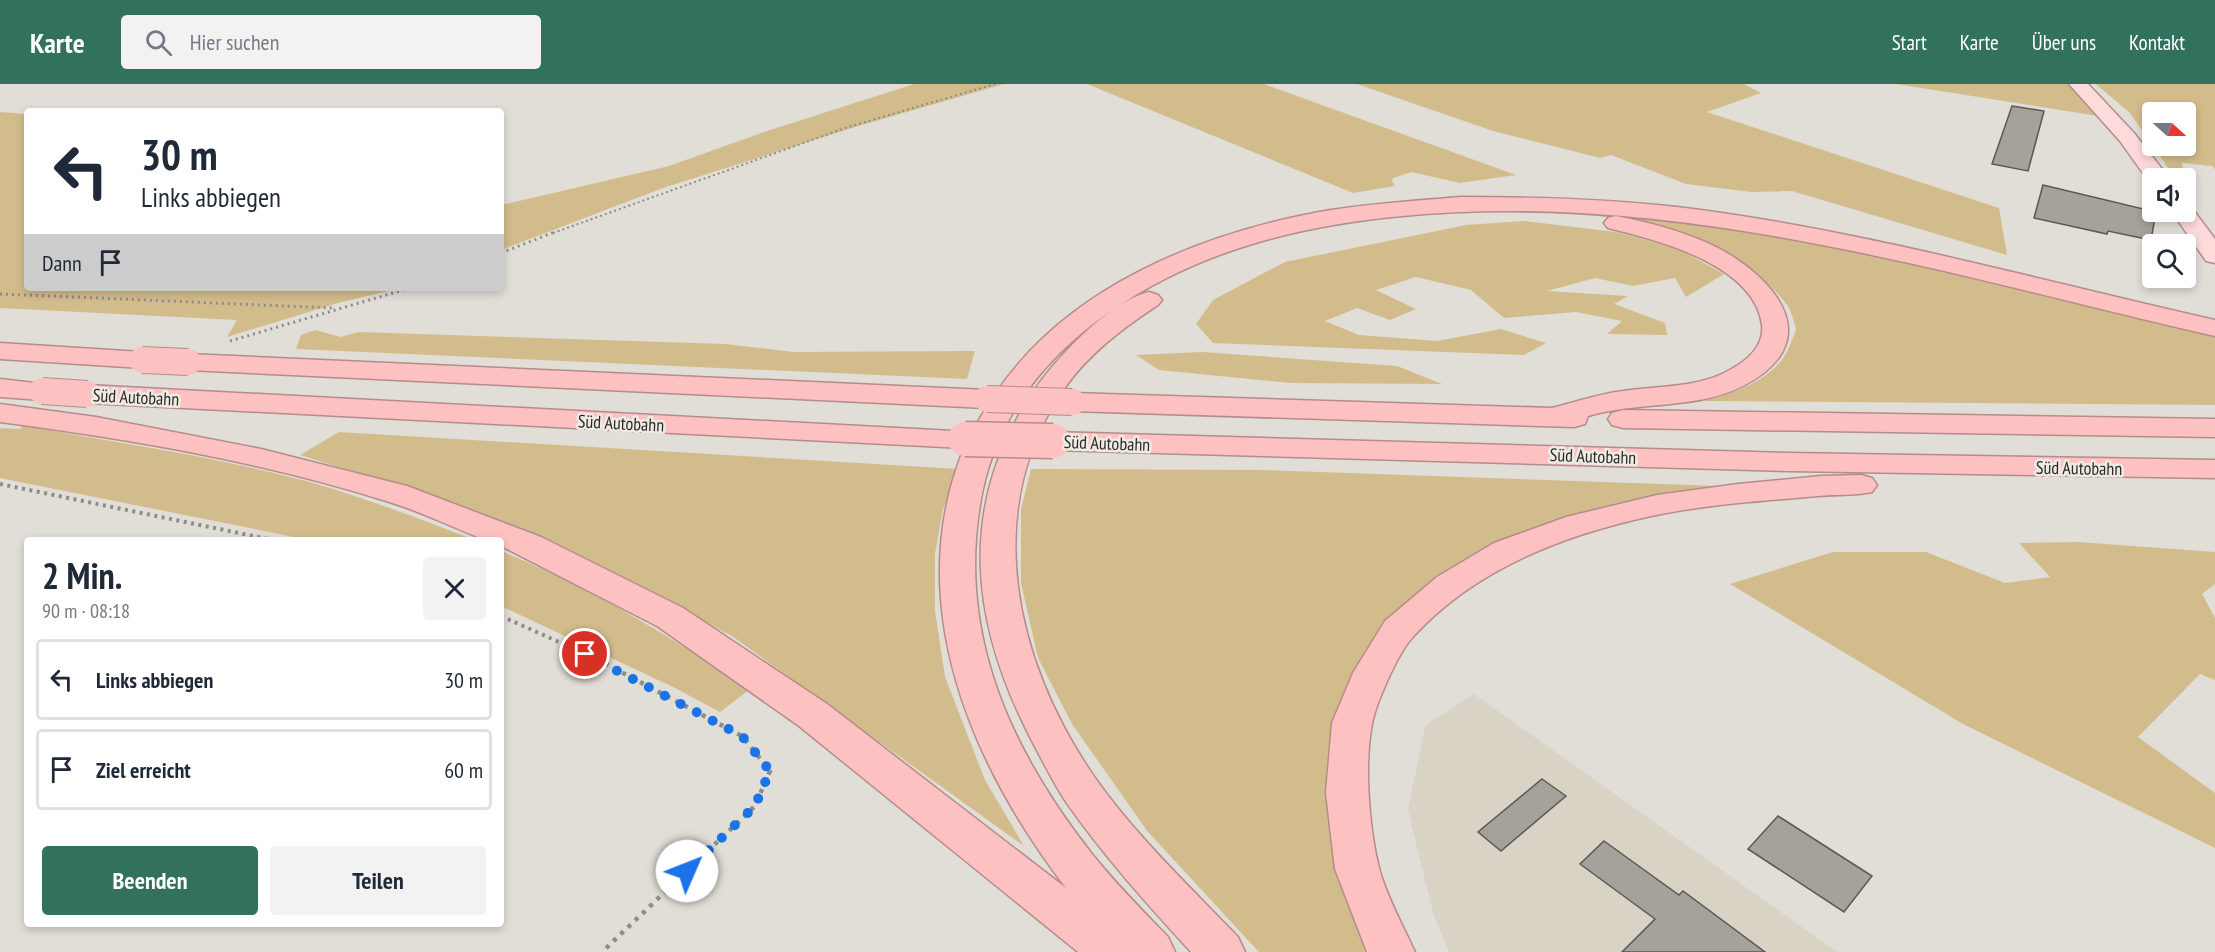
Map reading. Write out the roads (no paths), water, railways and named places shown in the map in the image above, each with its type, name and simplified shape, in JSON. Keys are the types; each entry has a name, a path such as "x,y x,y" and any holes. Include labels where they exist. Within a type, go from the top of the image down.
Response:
{"highway":[{"path":"1151,952 1077,868 1036,810 1003,754 974,689 957,611 956,548 964,495 977,451 996,416 1030,367 1060,336 1093,310 1135,283 1176,263 1224,244 1276,228 1332,217 1392,207 1454,202 1562,203 1649,209 1776,229 2215,328"},
{"path":"1221,952 1144,870 1075,781 1033,704 1006,630 998,573 998,524 1007,477 1025,432 1047,393 1076,357 1103,332 1164,290 1241,256 1335,229 1382,221 1483,212 1564,215 1629,225 1688,244 1713,255 1754,285 1767,301 1776,318 1777,334 1770,352 1755,367 1732,380 1665,397 1611,402 1554,417"},
{"name":"Süd Autobahn","path":"0,351 561,381 1072,402 1554,417 1962,426 2215,428"},
{"name":"Süd Autobahn","path":"15,402 87,394 964,439 1995,467 2215,469"},
{"path":"15,402 96,426 272,460 396,493 530,545 670,618 813,715 1113,952"},
{"path":"1391,952 1357,869 1347,793 1352,723 1372,673 1398,630 1449,585 1506,551 1578,524 1657,506 1738,494 1821,486 1943,483 1995,467"}],"main road":[{"path":"2078,84 2127,137 2150,168"},
{"path":"2190,222 2215,256"}]}
